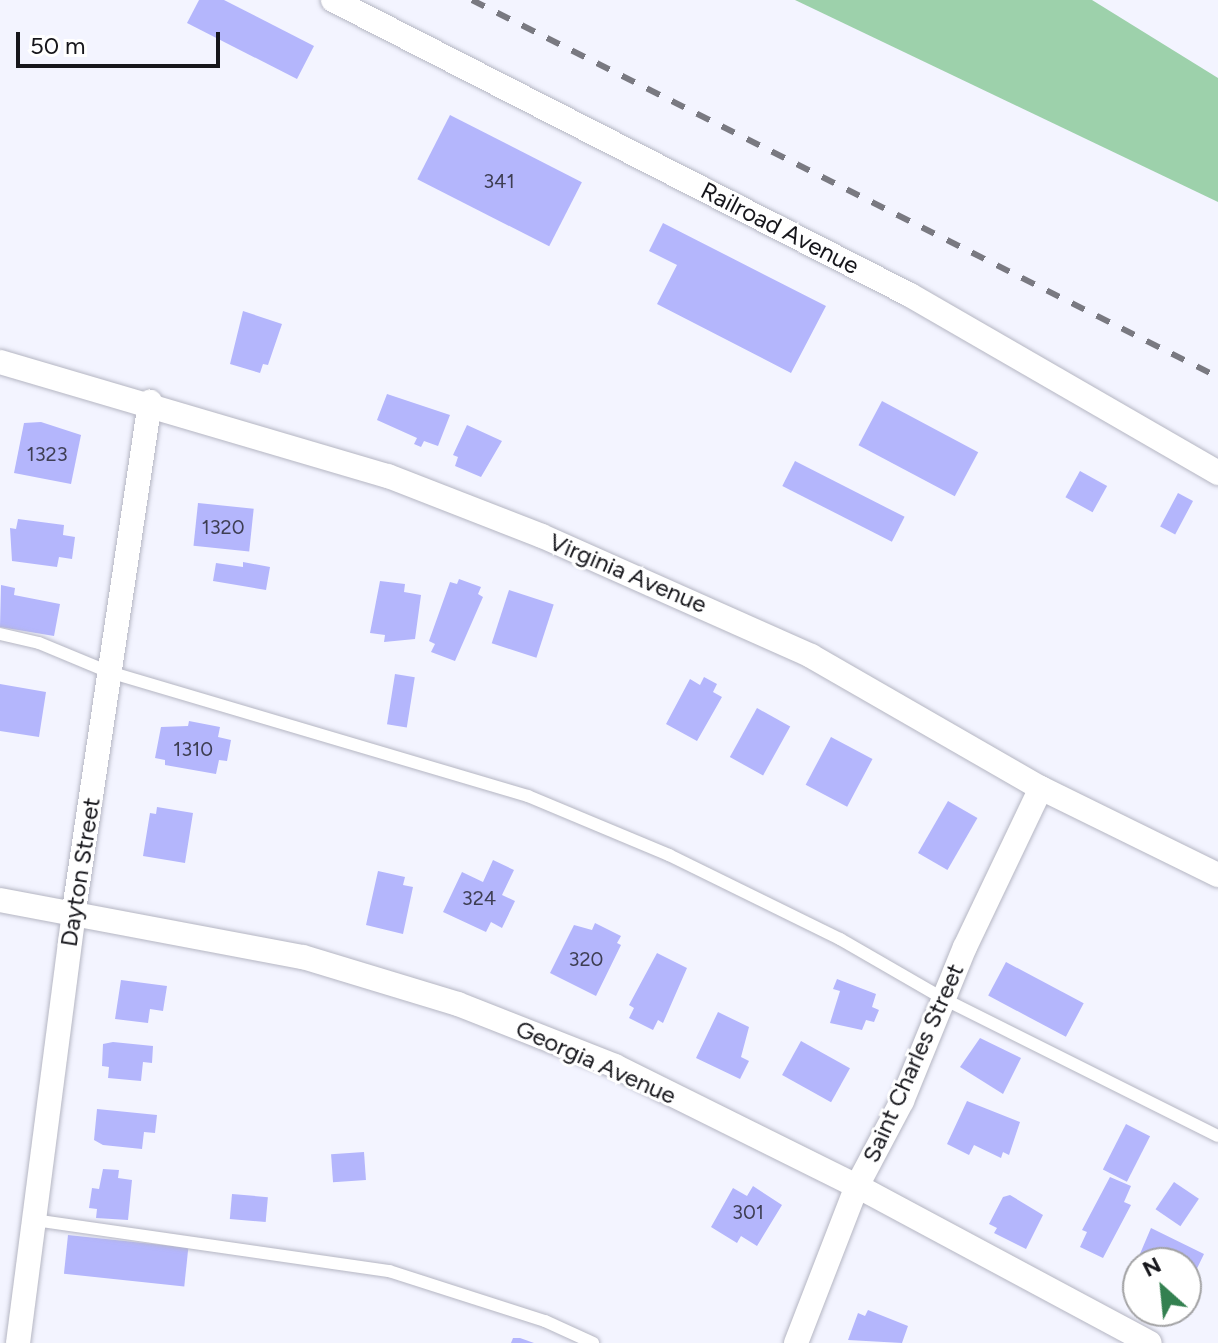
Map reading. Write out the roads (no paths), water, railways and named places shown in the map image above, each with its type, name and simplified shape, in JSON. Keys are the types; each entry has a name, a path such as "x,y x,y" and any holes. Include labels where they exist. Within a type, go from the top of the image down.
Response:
{"street":[{"name":"Railroad Avenue","path":"333,0 910,295 1218,473"},
{"name":"Virginia Avenue","path":"0,362 150,402 388,476 693,600 824,663 1041,788 1218,875"},
{"name":"Dayton Street","path":"18,1343 74,910 150,402"},
{"name":"Saint Charles Street","path":"796,1343 857,1186 902,1101 944,999 1041,788"},
{"name":"Georgia Avenue","path":"0,900 74,910 303,957 458,1004 615,1066 857,1186 1150,1343"}],"lane":[{"path":"0,634 39,643 109,672 528,796 740,890 840,939 944,999 1218,1136"},
{"path":"34,1220 389,1271 545,1321 593,1343"}],"railway":[{"path":"472,0 1218,377"}]}
